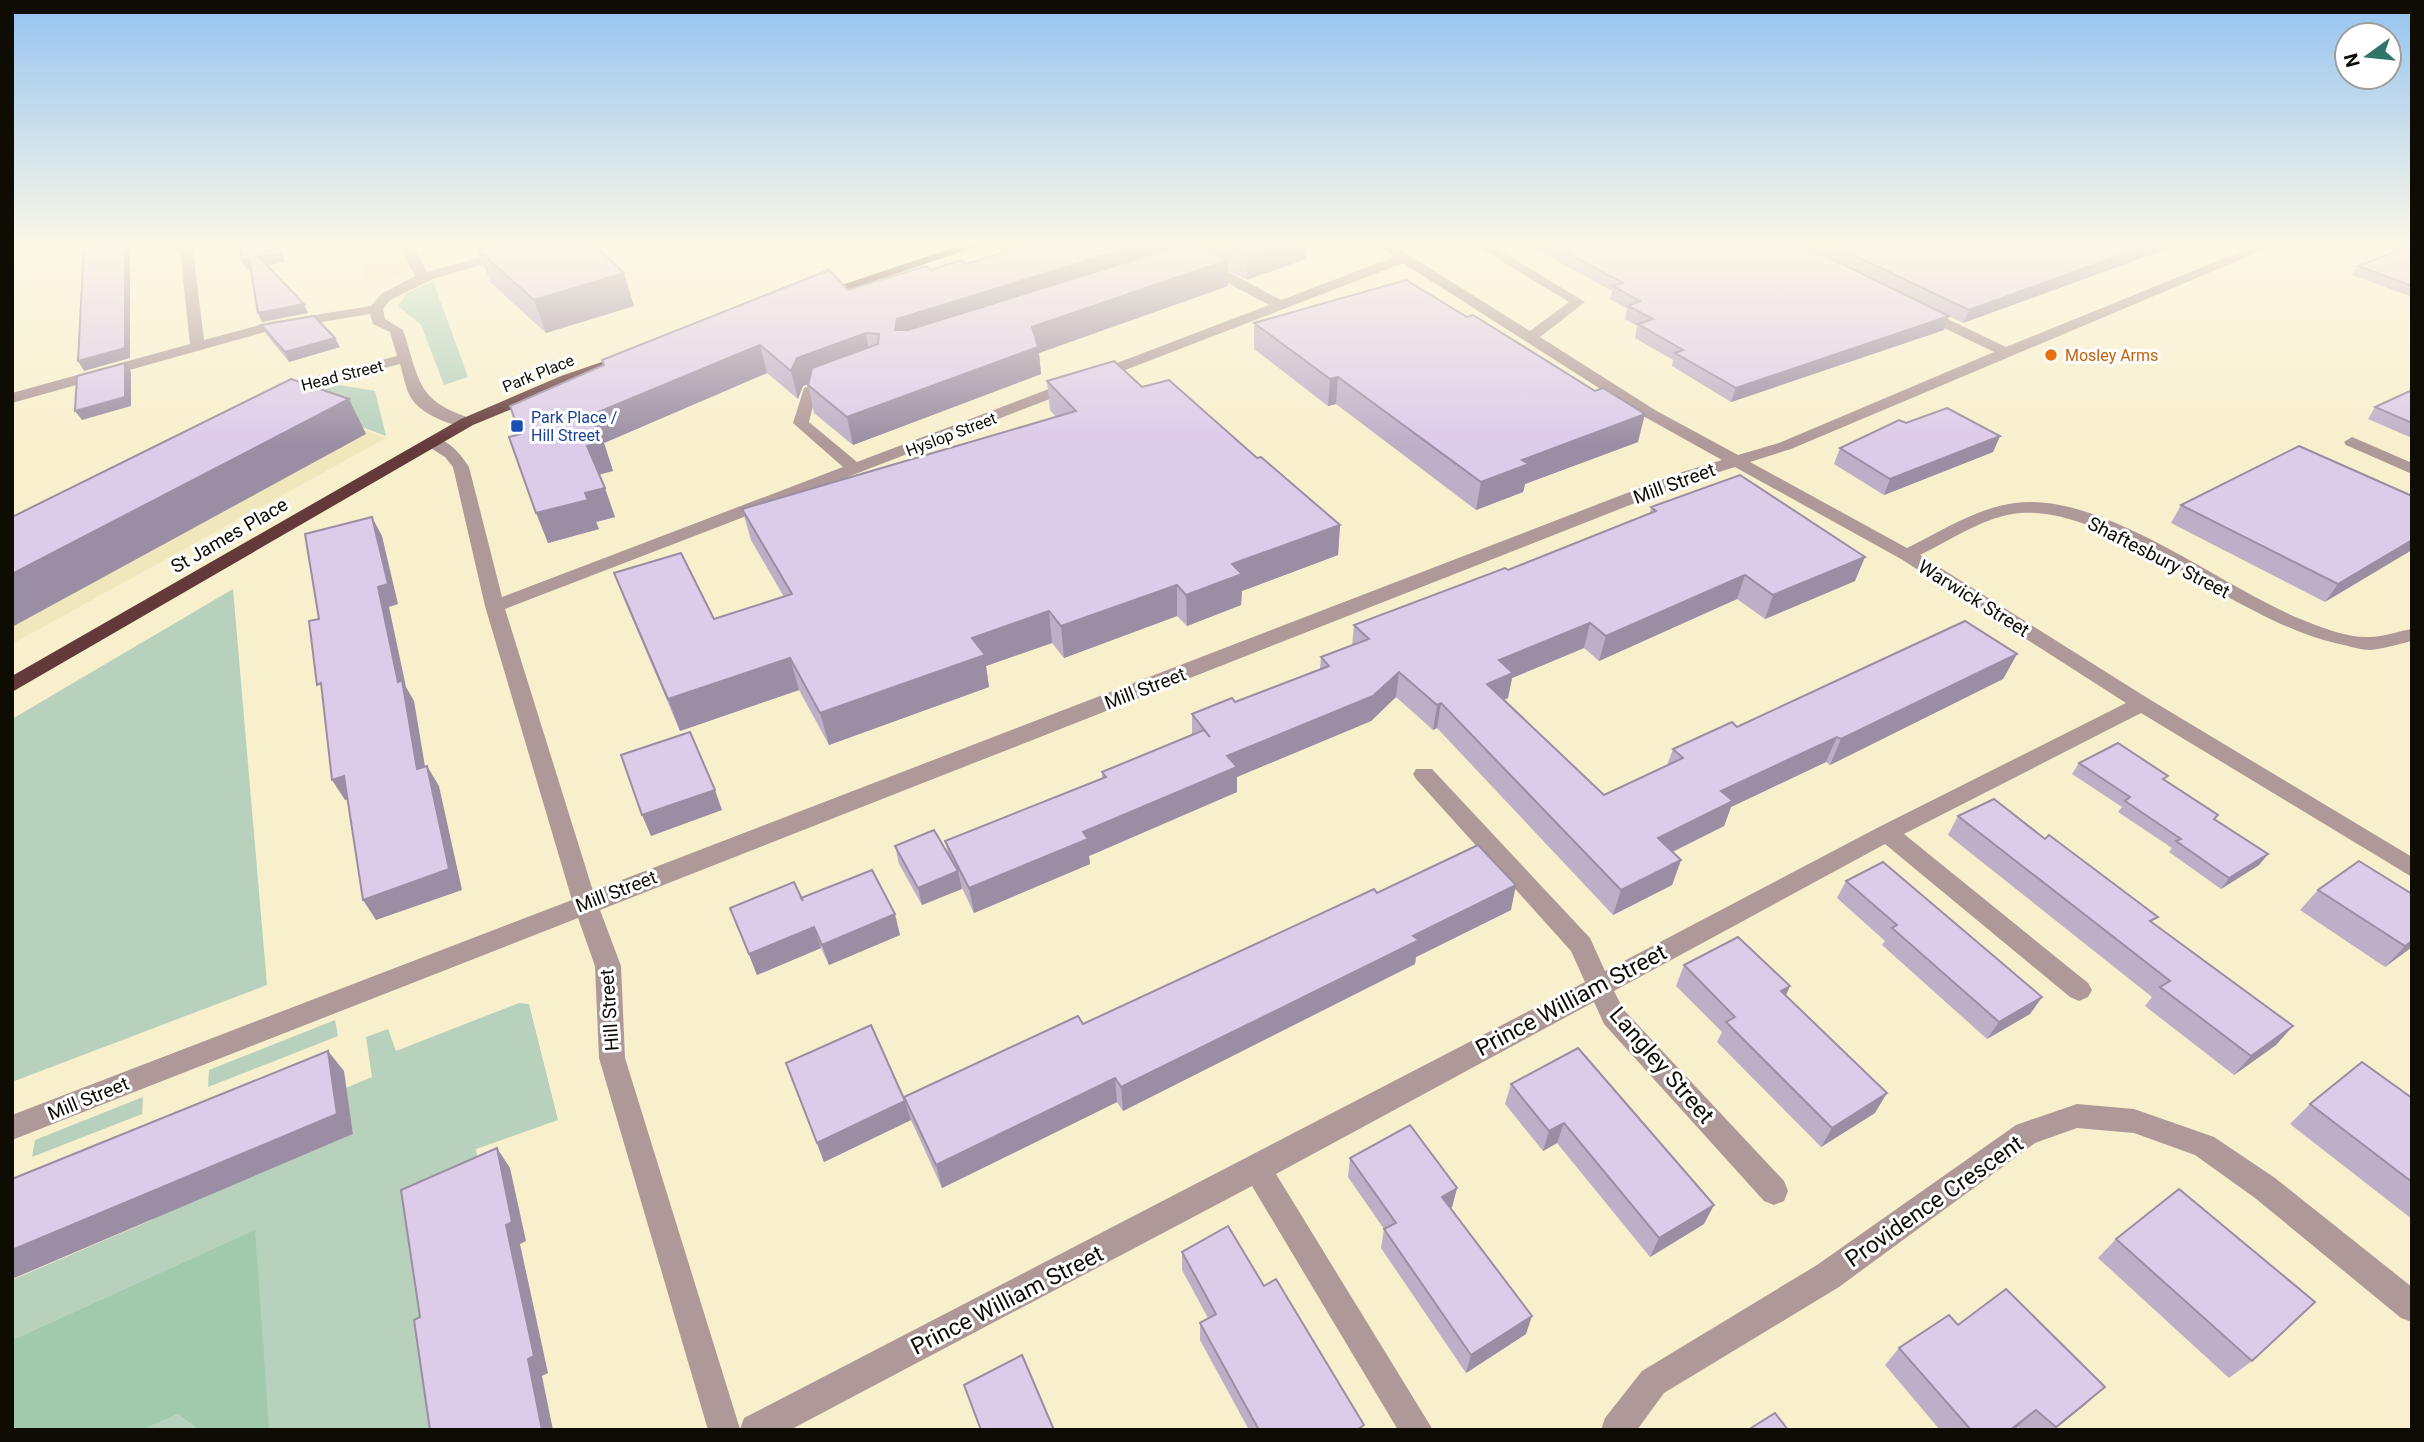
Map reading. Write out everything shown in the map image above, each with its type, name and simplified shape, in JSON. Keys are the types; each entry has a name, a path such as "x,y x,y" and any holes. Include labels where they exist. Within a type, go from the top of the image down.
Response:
{"highway":[{"name":"Park Place","path":"467,422 566,379 637,354"},
{"name":"St James Place","path":"12,685 467,422"}],"street":[{"path":"193,309 198,346"},
{"path":"12,398 271,326 374,309"},
{"path":"376,309 378,321 396,330 418,397 441,414 467,422"},
{"name":"Hyslop Street","path":"495,606 1277,309"},
{"name":"Warwick Street","path":"1487,309 1649,412 1734,462 1907,555 2141,704 2412,868"},
{"path":"1531,337 1568,309"},
{"path":"1917,309 2006,352"},
{"name":"Mill Street","path":"12,1128 584,903 1428,579 1685,477 1785,446 2111,309"},
{"name":"Head Street","path":"263,396 407,358"},
{"path":"855,375 809,391 801,423 856,470"},
{"name":"Hill Street","path":"432,442 451,453 461,467 495,606 584,903 608,966 612,1003 612,1058 724,1430"},
{"path":"2352,442 2412,468"},
{"name":"Shaftesbury Street","path":"1907,555 2001,510 2031,507 2068,512 2111,528 2253,605 2305,628 2384,645 2412,635"},
{"name":"Prince William Street","path":"756,1430 1257,1170 1886,833 2141,704"},
{"name":"Langley Street","path":"1424,774 1581,945 1613,1016 1774,1191"},
{"path":"1886,833 2079,990"},
{"name":"Providence Crescent","path":"1617,1430 1653,1382 1828,1276 2026,1134 2077,1116 2134,1121 2204,1146 2264,1188 2412,1307"},
{"path":"1257,1170 1417,1430"}],"shaded area":[{"path":"284,400 386,438 12,644 12,534"}],"green space":[{"path":"402,309 443,309 468,377 444,385 421,325"},
{"path":"339,385 375,391 386,436 287,399"},
{"path":"233,589 267,985 12,1082 12,719"},
{"path":"519,1003 529,1004 558,1120 476,1149 520,1430 268,1430 254,1231 12,1340 12,1280 152,1220 150,1172 215,1192 353,1134 346,1088 372,1077 366,1037 388,1029 396,1051"},
{"path":"335,1020 338,1036 208,1087 209,1070"},
{"path":"143,1097 142,1114 32,1157 35,1140"},
{"path":"255,1230 269,1429 199,1430 178,1414 142,1430 12,1430 12,1340"},
{"path":"178,1414 199,1430 142,1430"}],"building":[{"path":"81,309 125,309 125,348 78,361"},
{"path":"257,309 277,309 258,313"},
{"path":"730,309 929,309 897,319 895,330 908,330 975,309 1084,309 1032,327 1038,347 847,417 808,385 812,368 878,344 879,334 866,333 797,358 791,371 760,345 591,415 603,442 587,446 605,488 585,493 588,500 536,513 509,437 520,434 510,406 604,365 602,360"},
{"path":"1302,309 1454,309 1467,317 1473,315 1595,391 1603,388 1645,414 1522,460 1529,464 1481,482 1338,377 1330,379 1254,323"},
{"path":"1634,309 1935,309 1949,316 1736,388 1675,353 1683,350 1638,324 1653,319"},
{"path":"314,316 335,338 285,352 261,325"},
{"path":"1114,361 1142,387 1169,380 1257,458 1261,457 1340,525 1232,564 1242,574 1186,595 1177,585 1061,626 1049,611 972,638 985,655 820,713 790,658 668,699 614,573 681,553 714,619 792,594 742,509 1076,411 1047,381"},
{"path":"125,363 125,397 75,411 77,376"},
{"path":"291,379 349,399 12,574 12,517"},
{"path":"2412,390 2412,423 2375,407"},
{"path":"1947,408 2000,436 1890,479 1840,448 1899,420 1906,423"},
{"path":"2299,446 2412,496 2412,540 2338,584 2181,505"},
{"path":"1740,475 1865,557 1773,595 1745,575 1606,636 1590,623 1499,660 1513,673 1487,684 1604,795 1683,758 1673,749 1732,722 1737,727 1965,621 2017,654 1841,739 1837,737 1721,791 1733,801 1658,838 1681,860 1621,890 1441,703 1437,705 1399,672 1373,696 1227,756 1237,767 1083,832 1088,839 969,888 945,841 1106,777 1102,772 1204,730 1210,737 1192,714 1232,698 1235,702 1329,666 1321,657 1369,639 1354,625 1505,568 1508,570 1656,511 1651,507"},
{"path":"372,517 388,584 378,587 398,682 402,680 417,769 427,766 449,869 363,900 344,776 332,780 321,683 317,685 309,621 319,619 305,534"},
{"path":"690,732 715,790 642,815 621,755"},
{"path":"2118,743 2168,776 2163,779 2218,815 2214,819 2268,854 2229,878 2176,841 2181,839 2125,801 2130,797 2079,763"},
{"path":"1994,799 2045,839 2049,835 2158,917 2150,921 2293,1026 2251,1056 2160,987 2170,981 1958,816"},
{"path":"934,830 958,871 918,888 895,846"},
{"path":"1478,845 1516,885 1413,936 1419,940 1121,1087 1115,1078 936,1165 904,1097 1078,1016 1083,1024 1374,889 1377,893"},
{"path":"2359,861 2412,894 2412,941 2405,946 2318,890"},
{"path":"1883,862 2042,997 1999,1022 1892,928 1897,925 1846,881"},
{"path":"872,870 895,914 822,945 814,927 749,954 730,908 794,882 801,898"},
{"path":"1738,937 1790,986 1781,991 1887,1093 1832,1128 1726,1022 1735,1017 1684,965"},
{"path":"871,1025 905,1101 817,1143 786,1063"},
{"path":"1578,1048 1714,1205 1659,1238 1564,1123 1549,1131 1511,1084"},
{"path":"328,1051 337,1114 12,1250 12,1179"},
{"path":"2362,1062 2412,1098 2412,1182 2310,1104"},
{"path":"1410,1125 1457,1188 1442,1197 1532,1316 1471,1355 1384,1229 1396,1223 1350,1158"},
{"path":"497,1148 512,1222 506,1225 534,1356 528,1359 542,1430 430,1430 414,1320 420,1317 401,1190"},
{"path":"2179,1189 2315,1302 2252,1361 2116,1239"},
{"path":"1228,1226 1264,1286 1276,1279 1364,1425 1357,1430 1259,1430 1200,1323 1216,1314 1182,1252"},
{"path":"2006,1289 2105,1387 2056,1427 2036,1410 2010,1430 1971,1430 1899,1348 1949,1315 1958,1325"},
{"path":"1022,1355 1054,1430 981,1430 964,1385"},
{"path":"1775,1413 1788,1430 1748,1430"}],"place":[{"name":"Mosley Arms","path":"2051,355"},
{"name":"Park Place / Hill Street","path":"517,426"}]}
